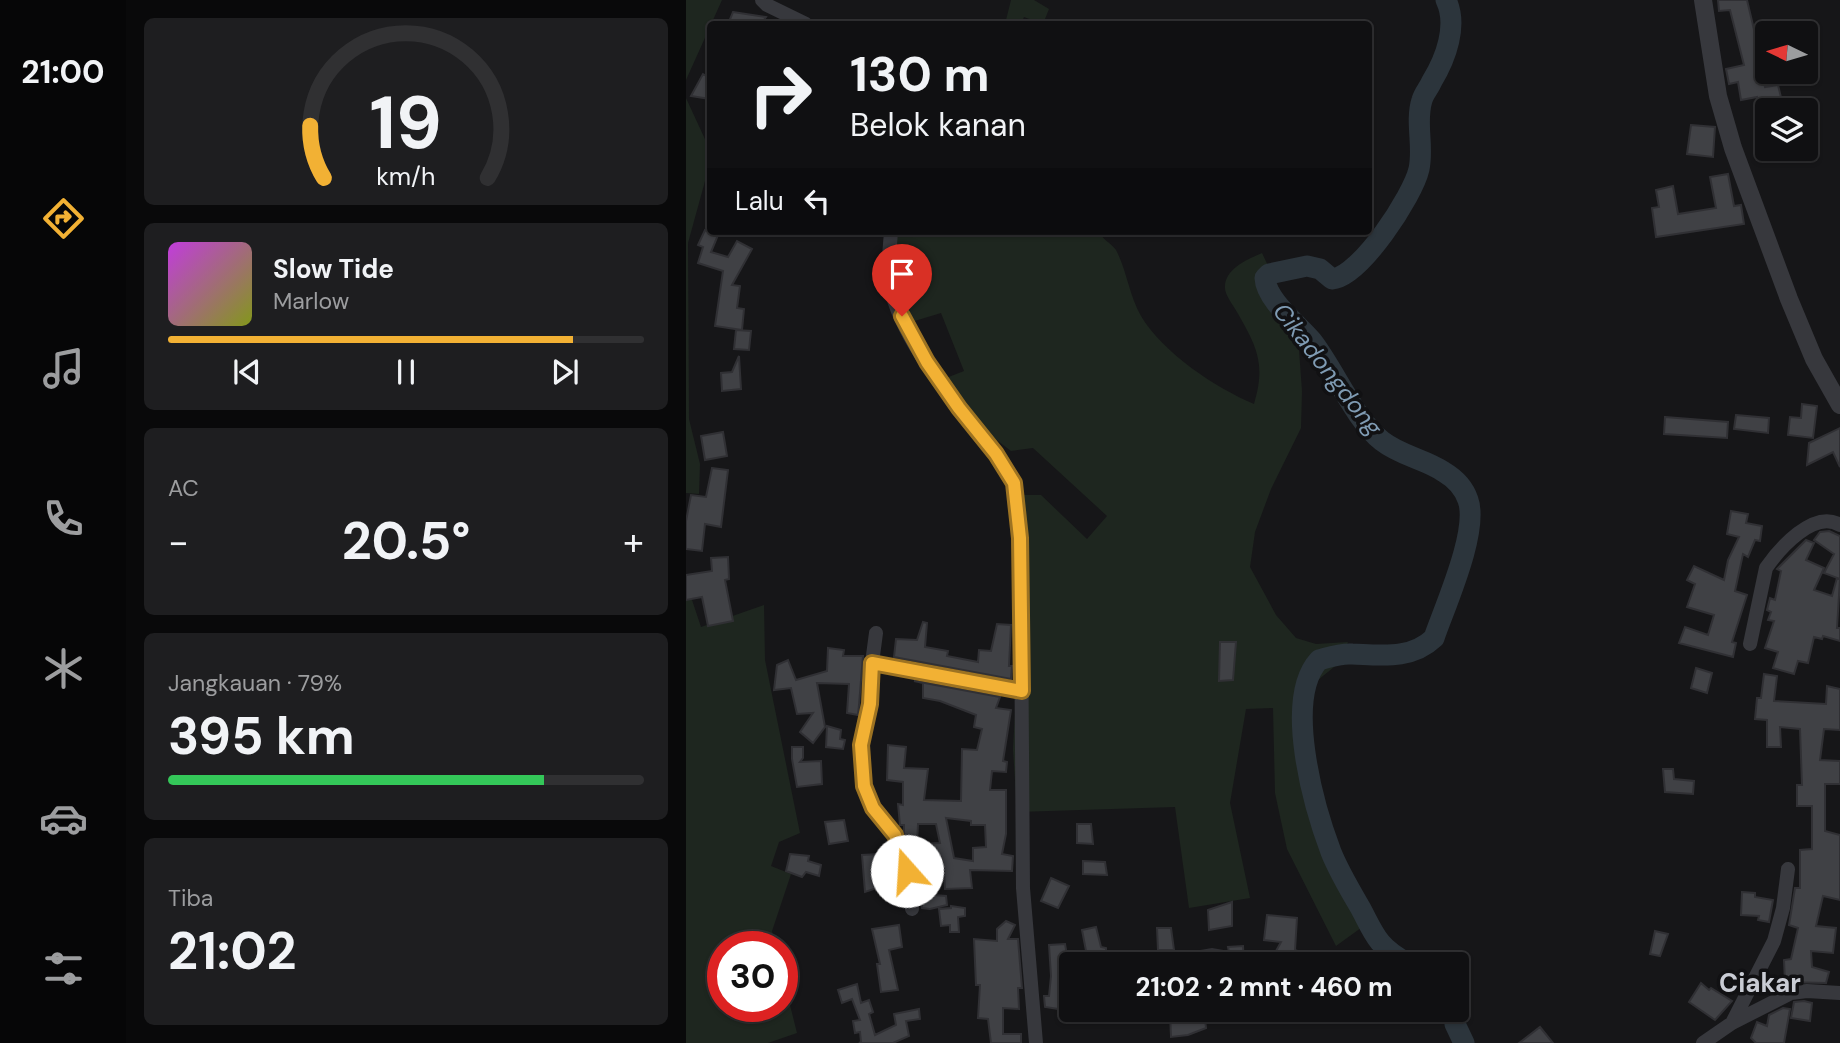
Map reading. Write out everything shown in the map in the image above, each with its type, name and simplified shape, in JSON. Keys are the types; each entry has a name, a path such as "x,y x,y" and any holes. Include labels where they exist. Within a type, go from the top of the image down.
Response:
{"street":[{"path":"762,0 800,21"},
{"path":"1703,0 1718,96 1733,148 1789,299 1814,359 1840,405"},
{"path":"891,235 890,283 907,329 939,380 996,454 1014,483 1020,538 1023,888 1036,1043"},
{"path":"1750,644 1766,568 1773,557 1786,543 1811,526 1830,520 1840,524"},
{"path":"876,633 870,704 861,745 862,777 867,799 883,823 895,835 907,871 912,909"},
{"path":"872,663 1022,691"},
{"path":"1732,1023 1774,941 1783,908 1788,869"},
{"path":"1703,1043 1732,1023 1791,993 1840,993"}],"shaded area":[{"path":"686,0 722,0 713,21 707,21 707,33 686,80"},
{"path":"1011,0 1034,0 1049,9 1044,21 1024,17 1022,21 1006,21"},
{"path":"686,98 707,144 707,174 688,243 689,419 700,464 699,494 686,493"},
{"path":"888,235 1101,235 1116,250 1137,308 1151,330 1191,368 1223,389 1254,404 1259,378 1258,356 1225,288 1228,275 1233,270 1262,253 1290,312 1299,350 1301,428 1271,489 1255,532 1250,567 1276,615 1296,638 1316,644 1348,642 1339,663 1318,680 1307,694 1313,753 1326,812 1365,925 1336,946 1287,849 1275,793 1273,708 1246,709 1230,803 1250,898 1189,908 1175,807 1017,812 1013,749 1017,675 1019,495 1041,495 1087,539 1107,516 1033,448 1011,451 977,425 941,380 964,371 941,313 908,323 890,266"},
{"path":"686,594 690,594 701,627 764,605 765,660 800,833 779,842 771,866 791,874 772,931 707,931 707,1022 794,1022 797,1033 768,1043 686,1043"}],"building":[{"path":"1718,0 1747,0 1755,34 1755,84 1765,84 1765,87 1778,85 1781,98 1757,97 1741,100 1738,82 1729,84 1726,69 1744,65 1730,10 1719,11"},
{"path":"733,12 766,17 763,21 729,21"},
{"path":"703,74 707,76 707,99 691,96"},
{"path":"1691,125 1715,127 1713,157 1687,154"},
{"path":"1728,174 1734,206 1741,205 1744,224 1656,237 1652,208 1659,207 1656,190 1673,186 1678,214 1716,208 1710,177"},
{"path":"705,230 707,235 718,235 711,252 728,257 737,241 752,249 732,285 740,286 737,308 744,309 742,330 715,326 723,271 698,263 703,247 698,245"},
{"path":"736,330 751,331 749,350 734,349"},
{"path":"739,356 741,389 722,391 721,373 732,372"},
{"path":"1802,404 1817,406 1813,438 1788,435 1790,417 1801,418"},
{"path":"1736,415 1769,418 1768,433 1734,429"},
{"path":"1665,417 1728,422 1727,438 1664,434"},
{"path":"1840,428 1840,467 1833,452 1807,465 1809,443"},
{"path":"723,432 727,456 705,460 701,436"},
{"path":"712,468 728,470 721,527 705,524 702,551 686,549 686,521 691,495 706,497"},
{"path":"1731,511 1748,514 1746,523 1762,526 1760,541 1755,540 1748,557 1743,554 1735,591 1747,595 1732,642 1736,643 1733,657 1679,643 1685,627 1708,635 1714,615 1687,607 1695,584 1687,580 1694,566 1724,580 1728,560 1739,537 1727,534"},
{"path":"1829,531 1840,536 1840,579 1824,573 1834,554 1814,540 1820,532"},
{"path":"1806,540 1814,543 1806,560 1824,568 1814,590 1832,596 1837,578 1840,579 1837,628 1840,628 1840,641 1823,636 1822,639 1814,637 1808,663 1798,661 1794,674 1773,668 1778,652 1765,648 1774,621 1768,620 1771,612 1767,610 1770,598 1775,600 1781,571 1777,569"},
{"path":"728,557 729,579 725,580 733,621 708,626 702,597 686,600 686,575 712,571 711,558"},
{"path":"923,622 927,623 925,647 948,651 947,656 978,662 979,650 991,651 997,624 1011,625 1011,679 894,657 896,639 917,640"},
{"path":"1220,642 1236,642 1233,680 1219,681"},
{"path":"828,648 844,650 843,656 863,656 858,715 847,713 849,684 817,683 825,727 813,743 800,732 813,713 797,714 791,688 774,690 777,665 788,660 796,680 827,671"},
{"path":"1696,668 1712,673 1707,693 1691,688"},
{"path":"1764,674 1777,676 1774,701 1826,704 1827,686 1840,689 1840,730 1824,729 1820,760 1840,761 1840,784 1825,784 1825,831 1840,835 1840,900 1823,896 1816,926 1836,928 1833,953 1811,951 1812,967 1829,972 1826,983 1785,982 1784,960 1791,959 1798,928 1789,925 1795,888 1800,888 1800,850 1812,849 1812,806 1797,806 1797,785 1802,785 1800,729 1780,727 1781,747 1767,747 1767,720 1755,719 1757,698 1761,698"},
{"path":"914,681 1000,697 996,708 1011,710 1003,761 1007,762 1006,772 992,771 990,790 1006,790 1006,834 1002,854 1013,856 1012,871 970,870 972,888 945,889 944,869 917,874 904,825 900,825 898,804 903,805 903,782 887,780 888,745 906,747 904,768 928,769 924,800 961,801 962,749 977,750 982,729 974,727 976,715 940,701 923,698 923,683","holes":["946,818 971,821 971,825 985,825 986,847 973,848 973,861 954,858","918,824 936,824 940,843 917,844"]},
{"path":"827,726 841,730 840,739 845,740 843,749 826,747"},
{"path":"792,747 803,747 803,758 800,762 821,761 822,784 797,787"},
{"path":"1663,769 1673,769 1674,779 1694,781 1693,794 1665,792"},
{"path":"844,820 848,841 829,844 825,822"},
{"path":"1077,824 1091,824 1093,844 1077,843"},
{"path":"790,854 809,856 808,861 821,865 819,876 806,872 802,877 786,871"},
{"path":"880,854 883,886 865,892 862,855"},
{"path":"1083,861 1105,862 1107,875 1083,874"},
{"path":"1051,878 1069,886 1058,908 1041,901"},
{"path":"1742,892 1755,893 1755,897 1773,900 1769,922 1758,920 1759,916 1741,915"},
{"path":"920,894 946,896 947,905 922,908"},
{"path":"1232,902 1232,926 1209,930 1208,910"},
{"path":"951,906 965,908 965,916 958,917 959,932 950,932 950,925 941,926 939,909"},
{"path":"1267,915 1297,918 1295,950 1300,952 1275,952 1281,942 1264,940"},
{"path":"1006,921 1015,925 1008,939 1018,939 1022,988 1018,988 1019,1009 1003,1008 1003,1034 1021,1034 1021,1043 991,1043 988,1019 978,1018 980,985 976,985 974,939 997,941 997,929"},
{"path":"899,925 902,947 889,950 898,990 881,992 877,964 880,964 872,929"},
{"path":"1096,927 1101,947 1106,948 1106,952 1086,952 1082,930"},
{"path":"1157,928 1171,928 1174,950 1158,950"},
{"path":"1655,931 1668,934 1660,956 1650,954"},
{"path":"1065,944 1066,952 1059,952 1059,1009 1045,1007 1044,996 1049,996 1051,976 1049,945"},
{"path":"1243,946 1243,952 1229,952 1228,947"},
{"path":"1212,949 1229,952 1194,952"},
{"path":"1701,983 1732,1001 1715,1020 1689,1002"},
{"path":"857,984 861,1003 869,1000 873,1012 869,1014 875,1035 896,1025 894,1014 919,1009 920,1019 906,1021 909,1036 893,1043 859,1043 860,1032 855,1033 853,1021 860,1020 852,999 842,1003 838,990"},
{"path":"1794,1002 1812,1003 1810,1021 1791,1018"},
{"path":"1783,1008 1790,1009 1784,1043 1756,1043 1751,1038 1757,1022 1767,1026 1769,1015"},
{"path":"1170,1022 1205,1022 1206,1028 1188,1035 1171,1037"},
{"path":"1540,1027 1553,1043 1519,1043"}],"waterway":[{"name":"Cikadongdong","path":"1390,952 1377,938 1331,852 1310,782 1302,726 1303,700 1308,678 1319,660 1344,654 1406,653 1434,638 1465,549 1470,514 1468,500 1461,487 1448,474 1389,446 1372,432 1312,341 1271,295 1265,278 1269,274 1307,266 1320,269 1332,279 1344,275 1357,265 1396,215 1419,169 1419,117 1422,100 1442,62 1449,41 1451,20 1446,0"},
{"name":"Cikadongdong","path":"1455,1022 1464,1043"}],"district":[{"name":"Ciakar","path":"1760,983"}],"route":[{"path":"902,316 927,362 996,454 1014,483 1020,538 1022,691 872,663 870,704 861,745 862,777 867,799 883,823 895,835 907,871"}]}
